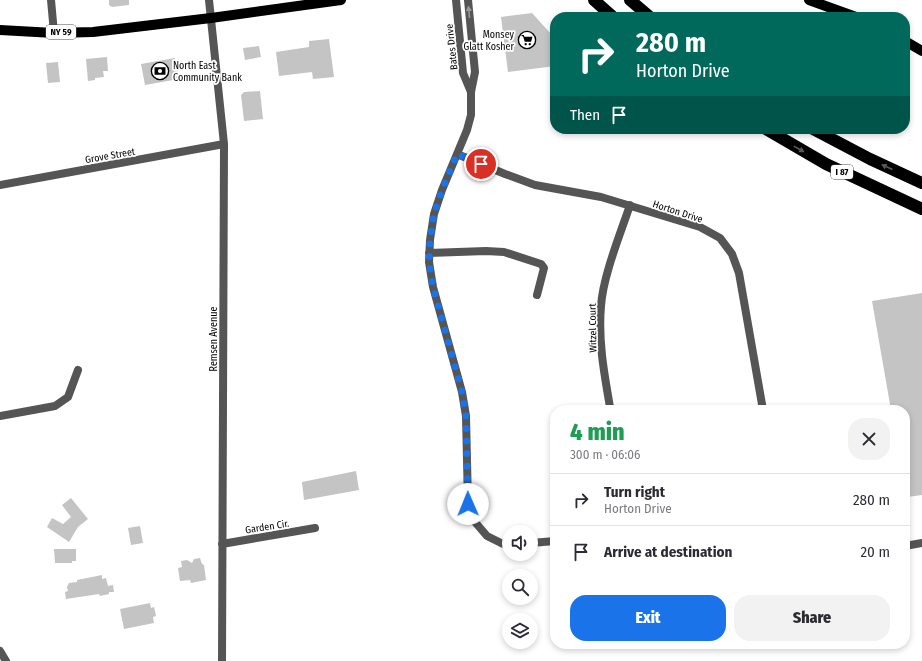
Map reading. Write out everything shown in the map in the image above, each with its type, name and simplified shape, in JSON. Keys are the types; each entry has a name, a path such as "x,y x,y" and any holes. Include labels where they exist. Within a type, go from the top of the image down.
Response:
{"highway":[{"path":"594,0 607,12"},
{"path":"630,0 644,12"},
{"name":"I 87","path":"775,134 826,164 887,194 922,209"},
{"name":"I 87","path":"822,134 870,159 922,183"}],"main road":[{"path":"809,0 842,12"},
{"name":"NY 59","path":"0,30 54,33 92,32 337,1"},
{"path":"910,44 922,51"}],"street":[{"path":"51,0 54,33"},
{"name":"Remsen Avenue","path":"209,0 224,144 222,661"},
{"name":"Bates Drive","path":"456,0 463,73 471,92"},
{"name":"Bates Drive","path":"468,0 475,72 471,92 471,115 467,130 442,190 434,214 430,240 429,262 433,287 462,392 466,416 468,504 475,522 488,536 502,543"},
{"name":"Grove Street","path":"0,185 224,144"},
{"name":"Horton Drive","path":"457,154 535,185 601,197 700,228 720,238 732,254 739,273 762,405"},
{"name":"Witzel Court","path":"610,405 603,363 600,331 601,304 606,276 630,206"},
{"path":"429,253 486,251 504,252 541,264 544,268 537,295"},
{"path":"0,416 55,406 68,397 78,370"},
{"name":"Garden Cir.","path":"222,544 315,528"},
{"path":"538,542 550,541"},
{"path":"910,545 920,544"},
{"path":"0,651 6,661"}],"building":[{"path":"109,0 129,0 129,5 112,7 109,5"},
{"path":"532,13 550,33 550,67 508,72 501,17"},
{"path":"329,39 334,77 313,79 312,72 279,76 276,52 309,47 309,41"},
{"path":"259,46 261,57 245,60 243,48"},
{"path":"107,57 108,71 103,71 104,77 95,78 95,80 88,81 86,59"},
{"name":"North East Community Bank","path":"175,58 179,79 145,85 141,64"},
{"path":"58,62 60,82 48,83 46,63"},
{"path":"260,91 263,119 244,121 241,95 244,92"},
{"path":"922,293 922,495 910,497 910,405 890,405 872,301"},
{"path":"356,471 359,490 304,500 302,482"},
{"path":"71,498 88,519 78,527 69,542 47,527 52,518 63,524 71,517 62,505"},
{"path":"140,526 143,543 131,545 128,528"},
{"path":"54,549 76,549 76,561 72,561 72,563 55,563"},
{"path":"200,558 202,564 204,565 206,580 191,583 190,580 180,581 178,568 182,567 181,561 187,560 192,563 194,559"},
{"path":"102,575 102,579 106,578 108,586 113,585 114,592 109,592 109,594 100,596 99,594 66,599 65,592 68,591 67,587 69,583"},
{"path":"150,603 151,608 154,607 156,616 153,617 154,623 124,629 120,609"}],"place":[{"name":"Monsey Glatt Kosher","path":"527,40"},
{"name":"North East Community Bank","path":"160,71"}],"route":[{"path":"468,504 466,416 462,392 433,287 429,262 430,240 434,214 457,154 481,164"}]}
